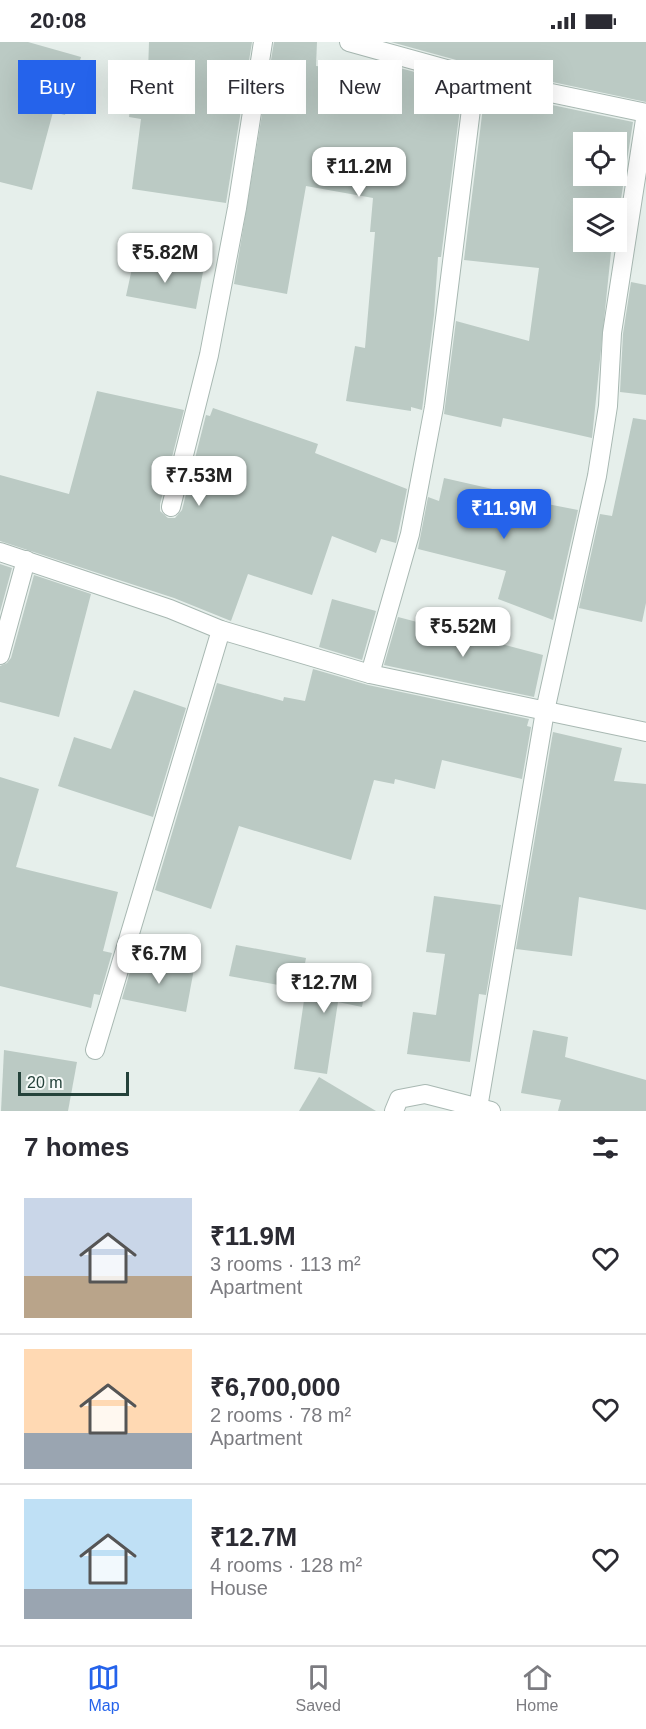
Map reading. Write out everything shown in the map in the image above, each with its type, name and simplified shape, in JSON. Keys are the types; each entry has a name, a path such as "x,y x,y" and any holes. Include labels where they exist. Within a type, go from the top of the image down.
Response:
{"street":[{"path":"171,507 209,355 244,165 263,42"},
{"path":"349,42 414,60"},
{"path":"394,1111 399,1099 425,1095 485,1110 546,711 597,476 608,406 615,310 646,113 553,93"},
{"path":"370,674 410,534 434,407 470,114"},
{"path":"0,552 170,609 221,630 370,674 646,732"},
{"path":"0,655 26,560"},
{"path":"95,1050 221,630"}],"building":[{"path":"0,42 28,42 81,57 80,60 18,60 18,114 52,114 32,190 0,182"},
{"path":"149,42 252,42 249,60 207,60 207,114 240,114 226,203 132,189 141,119 129,117 129,114 195,114 195,60 148,60"},
{"path":"274,42 317,42 318,114 402,114 402,69 414,72 414,114 459,114 441,257 438,257 434,315 422,410 411,407 411,411 346,401 355,346 365,348 375,232 370,232 373,198 306,186 287,294 234,284 262,114 306,114 306,60 271,60"},
{"path":"391,42 646,42 646,102 553,82 553,60 456,60"},
{"path":"553,105 633,122 627,161 627,132 573,132 573,186 623,186 621,198 573,198 573,252 611,252 592,438 503,418 501,427 444,414 456,321 529,341 539,268 464,260 482,114 553,114"},
{"path":"134,259 203,272 196,309 126,296"},
{"path":"631,282 646,285 646,395 620,392 623,334"},
{"path":"97,391 184,410 160,504 160,511 168,518 175,518 182,510 206,415 210,416 213,408 318,444 315,453 407,489 396,543 381,539 376,553 332,536 312,595 248,574 231,621 174,598 0,541 0,475 69,494"},
{"path":"633,418 646,420 646,603 642,622 579,608 600,514 612,516"},
{"path":"444,478 532,498 532,501 578,510 553,620 498,599 506,571 418,549 428,497 439,501"},
{"path":"0,564 12,568 0,612"},
{"path":"34,575 91,594 59,717 0,702 0,666 11,658"},
{"path":"332,599 376,611 362,660 319,647"},
{"path":"398,617 543,655 534,697 384,665"},
{"path":"313,669 368,685 529,719 527,726 531,727 522,779 442,760 435,789 395,779 394,784 374,780 351,860 239,826 211,909 155,890 217,683 283,701 284,697 305,701"},
{"path":"134,690 186,708 153,817 58,786 74,737 111,749"},
{"path":"553,732 622,748 614,781 646,784 646,910 579,897 572,956 516,949"},
{"path":"0,777 39,789 16,867 118,892 103,951 112,953 100,995 94,994 91,1008 0,986"},
{"path":"434,896 501,905 486,995 479,994 470,1062 407,1054 413,1012 436,1015 445,954 426,952"},
{"path":"236,945 306,958 300,989 229,976"},
{"path":"134,958 194,969 186,1012 122,999"},
{"path":"309,966 368,976 362,1007 338,1002 327,1074 294,1069"},
{"path":"533,1030 568,1037 565,1057 646,1080 646,1111 558,1111 561,1100 521,1093"},
{"path":"4,1050 77,1062 68,1111 1,1111"},
{"path":"319,1077 376,1111 299,1111"}]}
